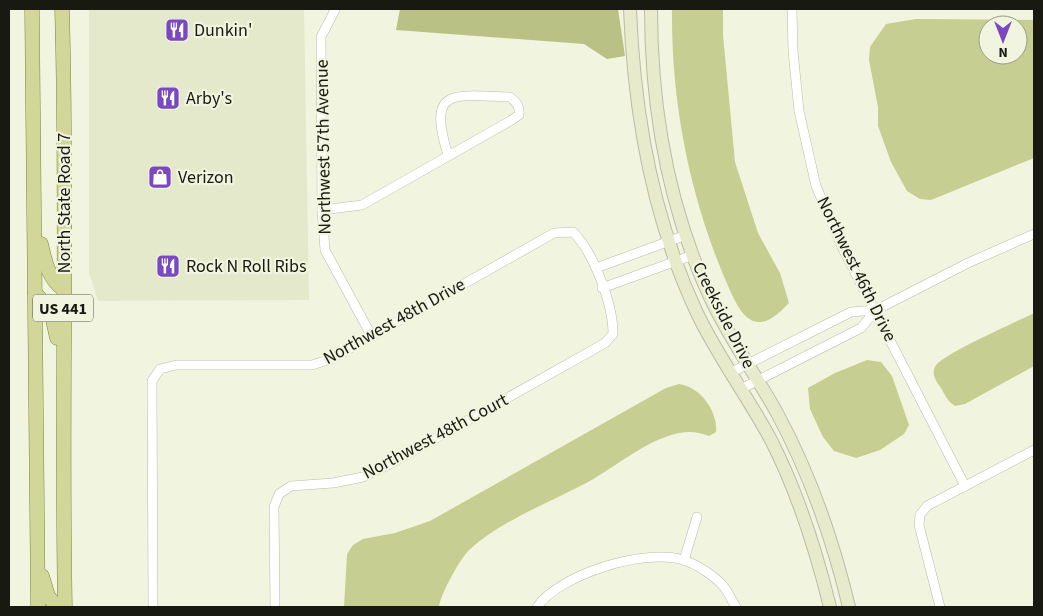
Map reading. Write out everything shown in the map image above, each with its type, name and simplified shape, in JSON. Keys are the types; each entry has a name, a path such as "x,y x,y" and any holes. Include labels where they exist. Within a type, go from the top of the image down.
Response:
{"main road":[{"name":"North State Road 7","path":"32,9 38,607"},
{"name":"North State Road 7","path":"62,9 64,99 63,363 65,607"},
{"path":"35,216 46,269 56,284 63,289"},
{"path":"35,293 51,311 63,363"},
{"path":"38,564 48,596 57,607"}],"street":[{"name":"Creekside Drive","path":"630,9 640,131 657,205 668,241 697,313 771,441 787,475 808,530 830,607"},
{"name":"Creekside Drive","path":"651,9 652,72 660,141 686,235 717,311 758,382 804,469 830,535 850,607"},
{"name":"Northwest 46th Drive","path":"792,9 798,111 816,186 843,249 965,486"},
{"name":"Northwest 57th Avenue","path":"335,10 321,36 322,210 325,250 371,335"},
{"path":"322,210 362,205 510,121 519,115 520,108 517,103 510,97 455,96 444,103 440,115 440,130 448,155"},
{"name":"Northwest 48th Drive","path":"153,607 152,381 160,369 176,365 312,365 331,359 554,233 573,232 584,242 596,268 602,288"},
{"path":"741,389 861,328 876,310 968,262 1034,234"},
{"path":"596,268 686,235"},
{"path":"602,288 693,255"},
{"name":"Northwest 48th Court","path":"275,607 274,508 279,494 291,486 333,483 363,476 390,464 605,343 613,334 613,322 602,288"},
{"path":"730,373 851,312 876,310"},
{"path":"940,607 919,525 920,516 927,506 1034,450"},
{"path":"684,560 697,517"},
{"path":"537,607 562,584 584,573 639,558 662,557 684,560 704,571 724,587 736,607"}],"shaded area":[{"path":"89,9 304,9 309,300 98,301 89,273"},
{"path":"400,9 618,9 625,56 607,59 584,44 396,30"},
{"path":"672,9 723,9 723,35 735,162 758,233 780,273 789,303 767,321 758,322 752,320 737,305 712,247 701,214 692,180 679,112 675,78"},
{"path":"916,19 978,20 978,65 1028,65 1028,20 1034,20 1034,158 931,200 920,199 907,191 891,162 878,126 878,107 869,60 870,47 886,24"},
{"path":"1034,313 1034,366 965,404 955,406 950,402 936,381 934,376 935,367 964,347"},
{"path":"867,360 881,362 892,376 909,425 904,434 880,450 856,458 834,451 823,437 810,409 808,388 835,373"},
{"path":"679,384 687,386 701,395 714,416 716,432 709,436 694,432 679,433 655,441 599,476 496,530 482,539 465,555 447,586 439,607 344,607 347,554 353,545 363,539 395,533 430,521 666,388"}],"place":[{"name":"Dunkin'","path":"177,30"},
{"name":"Arby's","path":"168,98"},
{"name":"Verizon","path":"160,177"},
{"name":"Rock N Roll Ribs","path":"168,266"}]}
